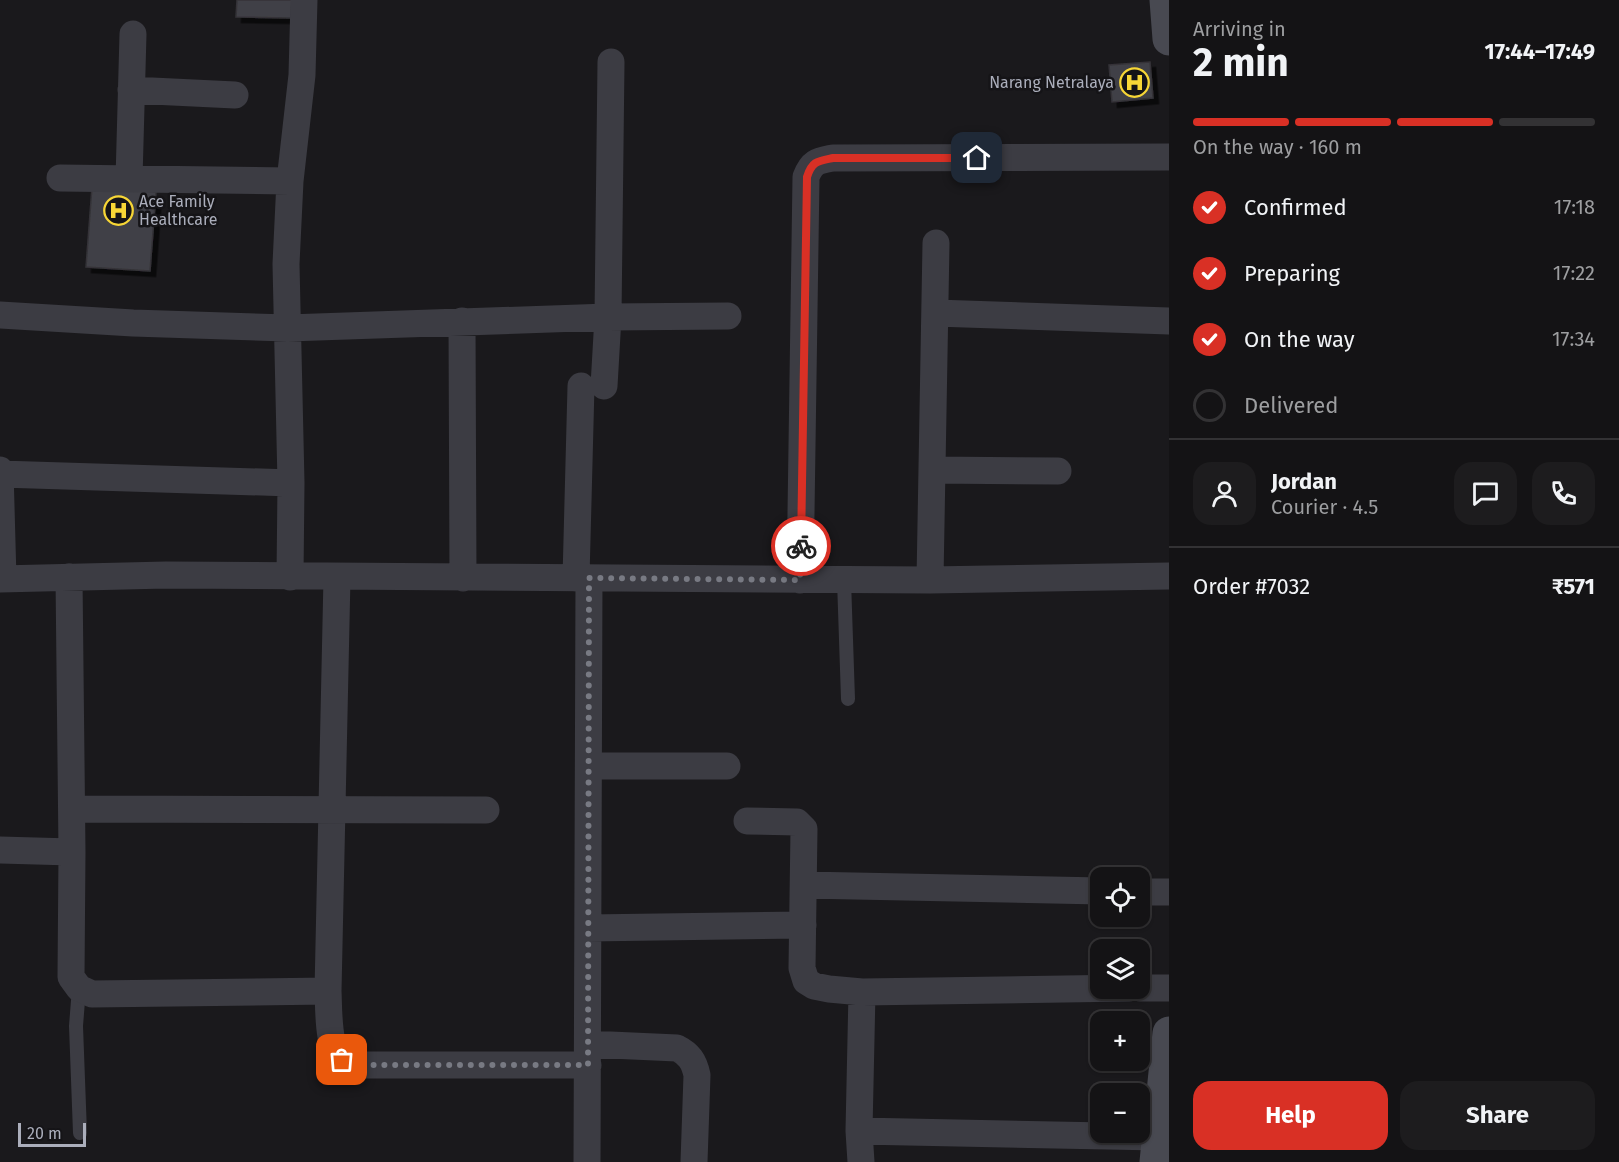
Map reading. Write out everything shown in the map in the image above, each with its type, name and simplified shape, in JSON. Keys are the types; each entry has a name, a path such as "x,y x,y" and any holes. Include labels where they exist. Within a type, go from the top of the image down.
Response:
{"street":[{"path":"290,577 291,483 286,264 290,181 302,75 304,0"},
{"path":"1166,0 1169,39"},
{"path":"129,179 133,34"},
{"path":"587,1162 589,766 583,578 592,386 608,317 611,62"},
{"path":"131,90 235,95"},
{"path":"800,580 806,189 810,167 819,160 833,158 1169,157"},
{"path":"60,178 290,181"},
{"path":"930,580 936,243"},
{"path":"935,313 1169,321"},
{"path":"0,315 133,323 288,328 608,317 728,316"},
{"path":"462,321 463,578"},
{"path":"932,471 1058,471"},
{"path":"291,483 0,472 1,579 166,575 800,580 1169,576"},
{"path":"337,577 328,991 330,1027 335,1051 342,1060 357,1065 588,1055 677,1048 687,1053 697,1074 694,1162"},
{"path":"69,578 72,809 71,977 79,988 92,994 328,991"},
{"path":"589,766 727,766"},
{"path":"72,809 486,810"},
{"path":"747,821 797,822 804,829 802,968 806,981 814,986 862,992 1090,989"},
{"path":"0,850 72,852"},
{"path":"804,885 1090,891"},
{"path":"1150,892 1169,892"},
{"path":"588,928 803,925"},
{"path":"1150,988 1169,988"},
{"path":"861,1162 859,1131 862,992"},
{"path":"859,1131 1157,1150 1169,1033"}],"lane":[{"path":"844,580 848,699"},
{"path":"79,988 76,1026 80,1133"}],"building":[{"path":"237,0 292,0 291,18 236,17"},
{"path":"1150,62 1153,98 1112,102 1109,65"},
{"path":"92,187 156,192 150,271 86,267"}],"way so far":[{"path":"342,1060 357,1065 588,1065 589,578 800,580 801,546"}],"place":[{"name":"Narang Netralaya","path":"1135,82"},
{"name":"Ace Family Healthcare","path":"118,210"}],"route":[{"path":"801,546 807,177 810,167 819,160 833,158 977,158"}]}
